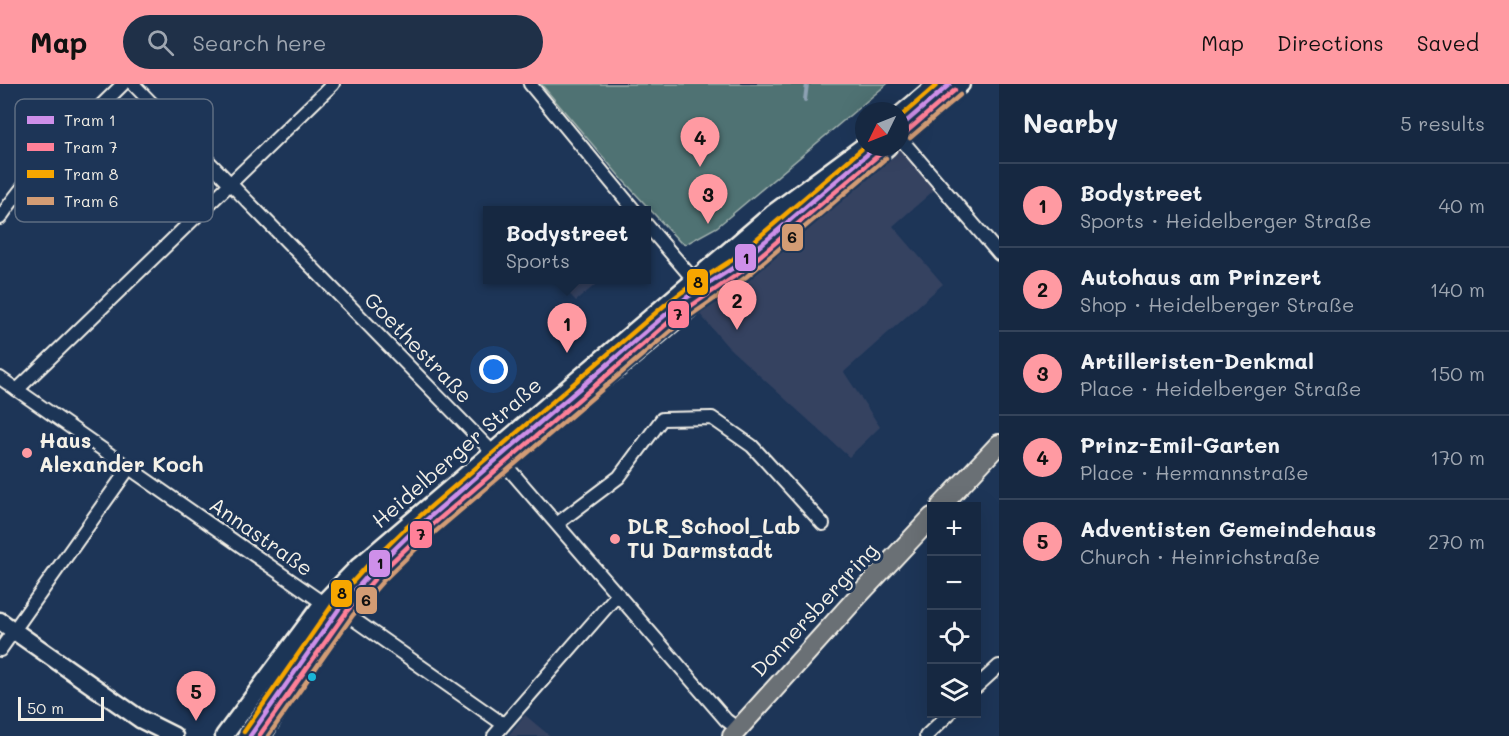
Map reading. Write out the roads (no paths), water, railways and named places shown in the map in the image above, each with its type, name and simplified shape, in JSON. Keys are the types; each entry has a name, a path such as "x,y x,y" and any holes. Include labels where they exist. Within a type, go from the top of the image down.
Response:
{"main road":[{"path":"909,107 937,84"},
{"path":"909,129 961,84"},
{"name":"Heidelberger Straße","path":"262,736 311,656 342,611 380,567 496,456 694,280 772,214 855,153"},
{"name":"Heidelberger Straße","path":"224,736 323,603 358,567 496,456 741,271 877,156"},
{"path":"694,280 707,296"},
{"path":"946,502 999,444"},
{"name":"Donnersbergring","path":"735,732 927,522"},
{"path":"7,626 140,719 174,736"},
{"path":"140,719 155,736"}],"street":[{"path":"108,99 123,84"},
{"name":"Goethestraße","path":"133,84 148,99"},
{"path":"213,202 333,84"},
{"path":"530,84 632,206"},
{"path":"909,148 999,254"},
{"name":"Goethestraße","path":"213,165 496,456 558,523 735,732"},
{"path":"0,218 15,195"},
{"path":"17,390 192,222"},
{"path":"651,230 694,280"},
{"name":"Annastraße","path":"0,378 323,603"},
{"path":"558,523 619,477 662,419 712,418 752,446 823,524"},
{"path":"0,650 7,626 129,468"},
{"path":"494,736 618,594"},
{"path":"342,611 503,724"},
{"path":"981,682 999,666"},
{"path":"926,736 945,718"}],"waterway":[{"path":"805,100 807,84"}],"tram line":[{"name":"8","path":"909,109 938,84"},
{"name":"1","path":"909,119 950,84"},
{"name":"7","path":"909,130 955,90"},
{"name":"6","path":"910,138 960,95"},
{"name":"8","path":"244,732 335,601 406,528 666,304 732,260 855,155"},
{"name":"1","path":"250,736 341,606 372,571 411,533 671,310 736,266 865,156"},
{"name":"7","path":"259,736 347,611 377,576 416,539 676,316 741,272 877,156"},
{"name":"6","path":"268,736 353,615 383,581 421,544 681,322 746,277 886,158"}],"place":[{"name":"Prinz-Emil-Garten","path":"700,167"},
{"name":"Artilleristen-Denkmal","path":"708,224"},
{"name":"Autohaus am Prinzert","path":"737,330"},
{"name":"Bodystreet","path":"567,353"},
{"name":"Haus Alexander Koch","path":"27,453"},
{"name":"DLR_School_Lab TU Darmstadt","path":"615,539"},
{"name":"Adventisten Gemeindehaus","path":"196,721"}]}
